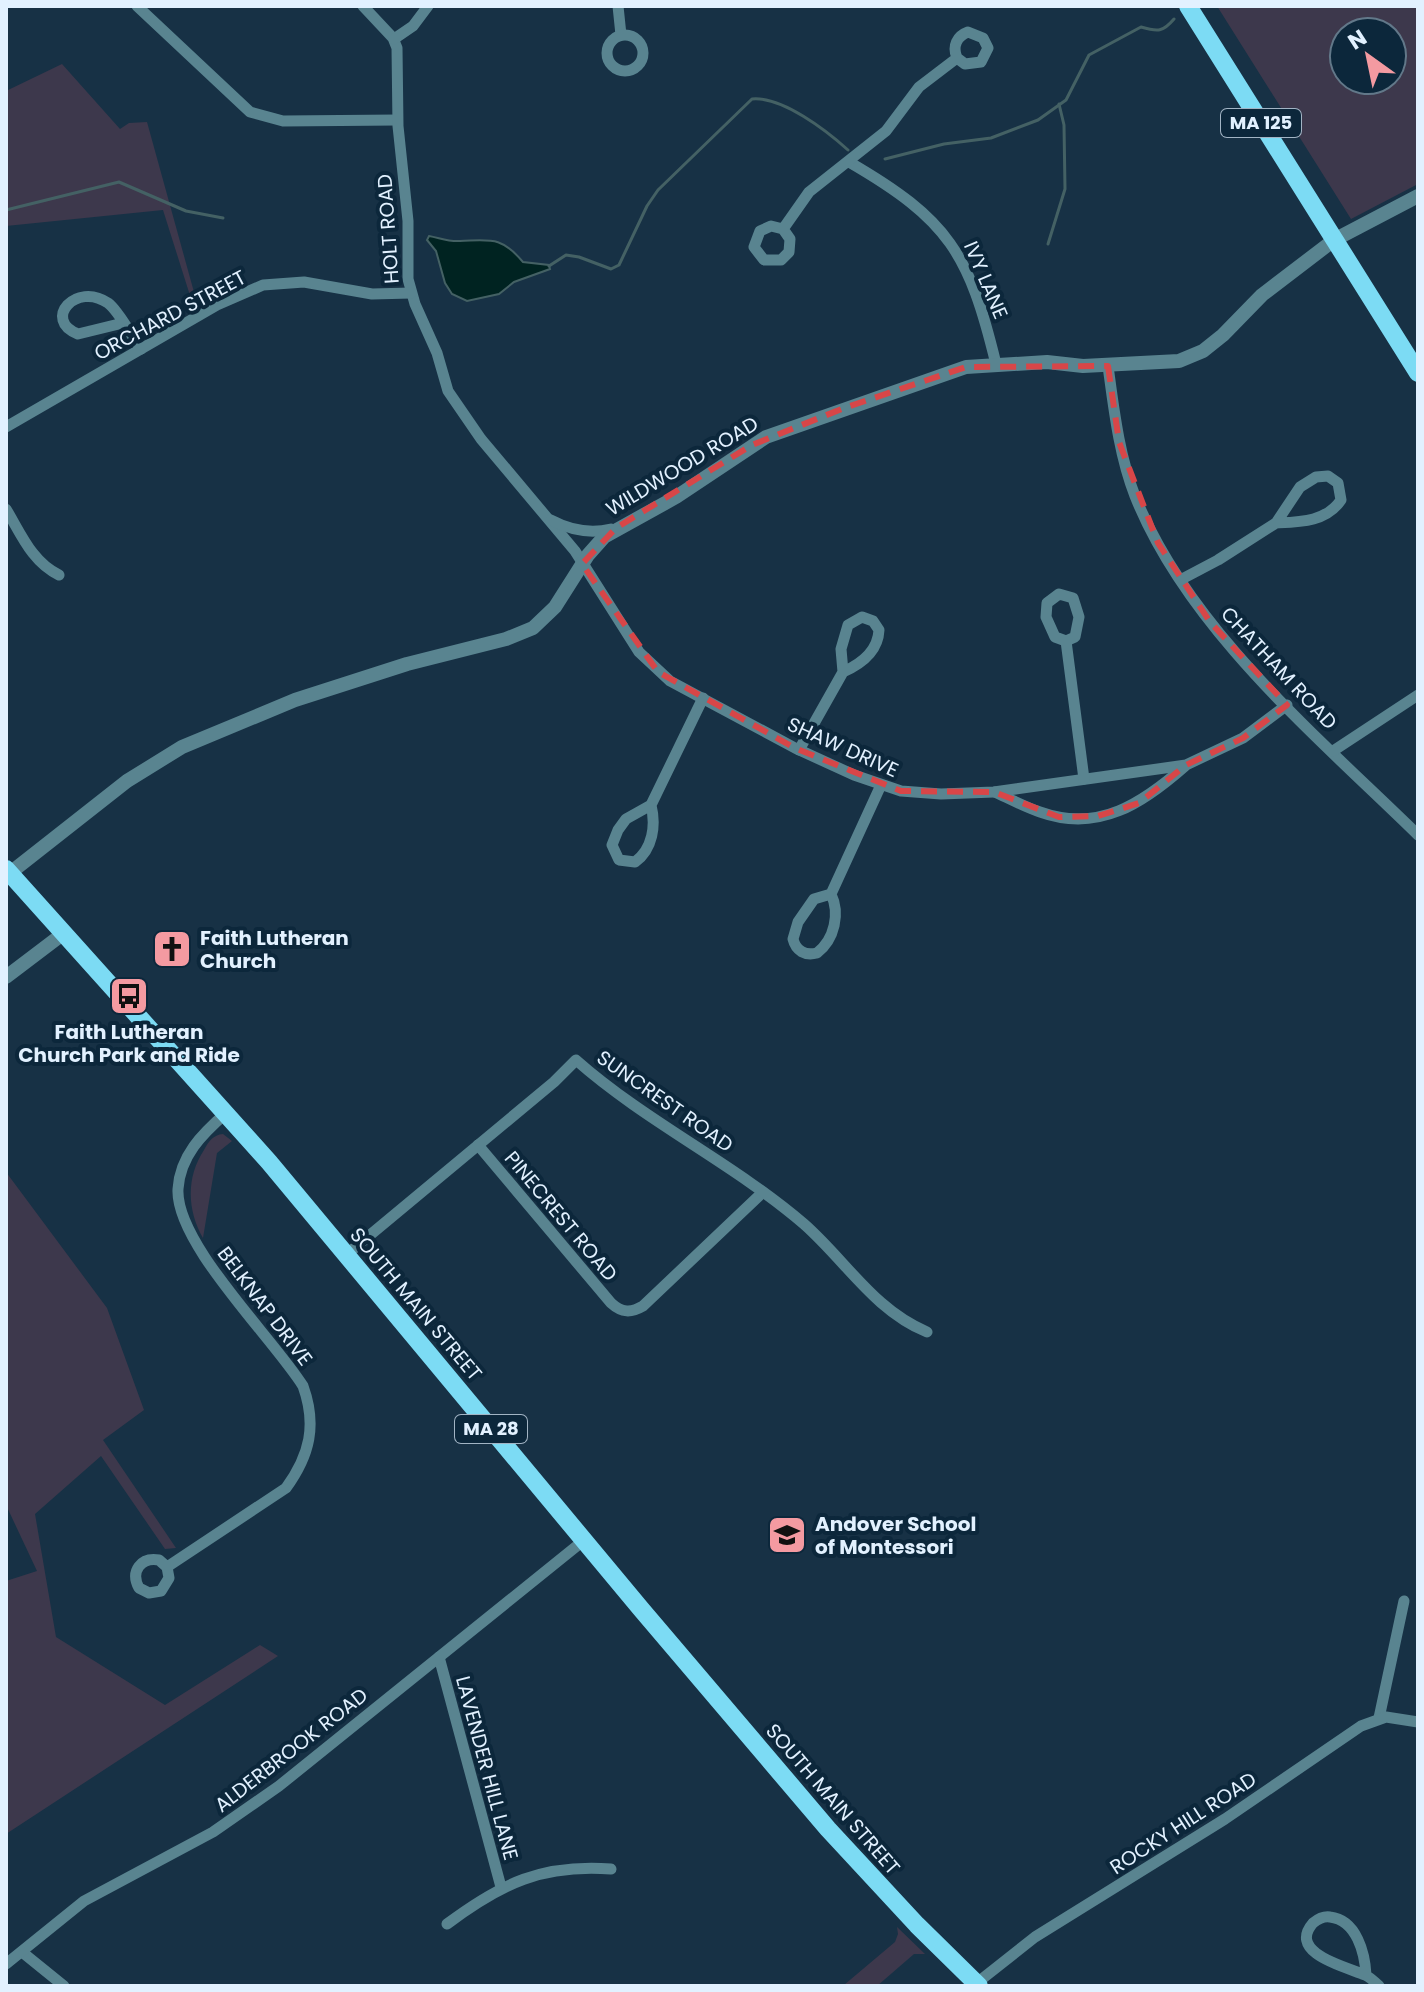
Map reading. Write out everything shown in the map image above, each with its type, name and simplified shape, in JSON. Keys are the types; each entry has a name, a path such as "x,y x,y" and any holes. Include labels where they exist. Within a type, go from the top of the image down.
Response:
{"main road":[{"name":"MA 125","path":"1188,6 1418,373"},
{"name":"SOUTH MAIN STREET","path":"8,871 226,1113 583,1541 868,1875 976,1985"}],"street":[{"path":"137,6 250,112 283,121 397,120"},
{"path":"363,6 394,39 413,26 428,6"},
{"path":"618,6 621,35"},
{"name":"HOLT ROAD","path":"394,39 397,48 397,120 408,221 408,279 411,293 432,338 454,401 475,432 582,564"},
{"path":"783,229 809,192 886,131 919,87 957,58"},
{"name":"IVY LANE","path":"849,162 923,211 953,244 976,293 996,364"},
{"name":"WILDWOOD ROAD","path":"8,871 127,781 182,747 295,700 407,664 506,639 533,628 555,607 595,545 616,528 676,497 744,451 779,432 949,372 996,364 1047,362 1108,366 1179,361 1203,351 1262,295 1334,240 1418,196"},
{"name":"ORCHARD STREET","path":"6,427 217,305 263,285 304,282 372,294 411,293"},
{"path":"123,323 78,334 67,328 63,315 72,299 84,296 107,302 123,323 141,349"},
{"name":"CHATHAM ROAD","path":"1108,366 1119,442 1135,495 1158,543 1227,644 1418,835"},
{"path":"1182,579 1276,523 1293,494 1305,483 1322,475 1338,483 1341,500 1328,513 1303,522 1276,523"},
{"path":"6,509 44,568 59,575"},
{"path":"546,517 567,528 579,530 616,528"},
{"name":"SHAW DRIVE","path":"582,564 628,636 649,663 670,681 799,750 901,791 941,794 994,792 1186,765 1243,738 1287,705"},
{"path":"799,750 843,672 863,662 875,645 879,630 873,621 862,617 848,625 841,649 843,672"},
{"path":"1066,641 1084,779"},
{"path":"1333,751 1418,695"},
{"path":"651,805 632,815 618,830 612,845 619,860 635,862 643,854 653,832 651,805 703,698"},
{"path":"994,792 1039,812 1059,817 1098,816 1139,803 1186,765"},
{"path":"831,894 814,899 798,922 793,939 797,949 803,953 817,953 829,938 837,911 831,894 881,785"},
{"path":"6,977 64,933"},
{"name":"SUNCREST ROAD","path":"346,1255 554,1082 576,1060 616,1092 763,1192 805,1225 874,1298 905,1321 927,1332"},
{"name":"BELKNAP DRIVE","path":"167,1567 286,1488 297,1473 311,1437 309,1402 303,1386 196,1245 181,1211 178,1189 185,1163 200,1137 226,1113"},
{"name":"PINECREST ROAD","path":"478,1145 611,1303 618,1310 627,1312 643,1306 763,1192"},
{"name":"ALDERBROOK ROAD","path":"6,1964 84,1901 213,1832 253,1805 583,1541"},
{"path":"1404,1601 1379,1718 1418,1722"},
{"name":"LAVENDER HILL LANE","path":"439,1657 501,1887"},
{"name":"ROCKY HILL ROAD","path":"976,1985 1035,1937 1225,1819 1352,1731 1379,1718"},
{"name":"LAVENDER HILL LANE","path":"447,1924 501,1887 528,1876 561,1869 611,1869"},
{"path":"1366,1975 1365,1953 1352,1931 1334,1918 1315,1921 1308,1938 1316,1952 1334,1965 1366,1975 1379,1986"},
{"path":"22,1952 64,1986"}],"highlighted area":[{"path":"1108,366 1119,442 1158,543 1210,622 1287,705 1243,738 1186,765 1139,803 1098,816 1059,817 994,792 901,791 795,748 658,672 582,564 616,528 752,445 844,408 966,367"}],"shaded area":[{"path":"1217,6 1418,6 1418,184 1351,219"},
{"path":"62,64 120,129 129,123 147,122 197,303 193,305 163,210 6,226 6,91"},
{"path":"429,236 452,241 495,241 523,262 549,265 550,269 514,282 499,294 467,301 452,294 445,283 436,251 427,240"},
{"path":"223,1134 232,1141 217,1153 203,1238 192,1205 194,1171 208,1144 214,1137"},
{"path":"6,1172 107,1308 144,1410 103,1440 176,1548 165,1549 101,1456 35,1514 56,1637 165,1705 260,1645 278,1656 6,1834 6,1581 37,1571 6,1505"},
{"path":"897,1927 925,1954 914,1954 877,1986 839,1986 895,1942"}],"waterway":[{"path":"885,159 944,144 991,138 1038,120 1066,100 1089,55 1141,27 1160,30 1174,19"},
{"path":"549,266 566,255 611,269 619,265 658,190 752,99 777,103 790,109 848,150"},
{"path":"1048,244 1065,189 1064,125 1059,104"},
{"path":"6,210 119,182 186,211 223,218"}],"place":[{"name":"Faith Lutheran Church","path":"172,949"},
{"name":"Faith Lutheran Church Park and Ride","path":"129,996"},
{"name":"Andover School of Montessori","path":"787,1535"}]}
